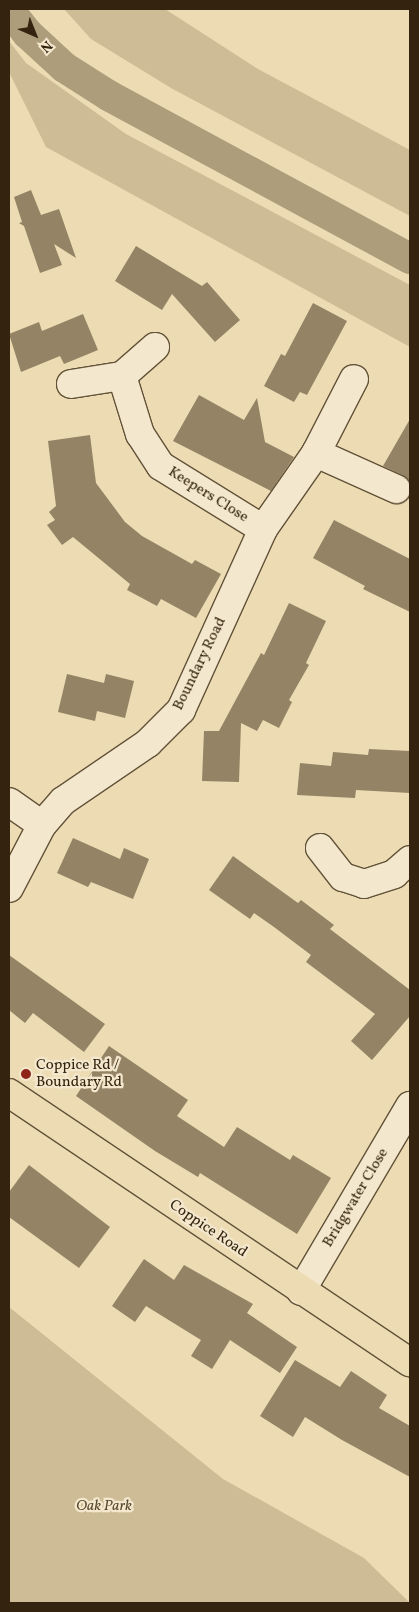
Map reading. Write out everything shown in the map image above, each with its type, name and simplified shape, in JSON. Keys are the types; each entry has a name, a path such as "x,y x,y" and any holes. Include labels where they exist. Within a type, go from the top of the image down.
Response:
{"main road":[{"name":"Coppice Road","path":"9,1093 301,1291 410,1362"}],"street":[{"path":"71,384 122,376 155,347"},
{"name":"Keepers Close","path":"122,376 140,434 161,466 264,529"},
{"name":"Boundary Road","path":"9,888 42,824 63,801 148,743 181,710 264,529 316,453 354,379"},
{"path":"316,453 396,489"},
{"path":"9,802 42,824"},
{"path":"320,848 344,877 364,884 394,874 410,860"},
{"name":"Bridgwater Close","path":"301,1291 410,1106"}],"green space":[{"path":"64,9 165,9 258,69 410,150 410,216 171,88 91,39"},
{"path":"9,41 26,63 126,134 410,285 410,347 46,147 9,72"},
{"name":"Oak Park","path":"9,1307 223,1479 364,1558 410,1603 9,1603"}],"building":[{"path":"31,190 41,215 59,209 76,258 54,244 62,265 40,273 24,226 19,223 22,222 14,197"},
{"path":"136,246 202,286 207,282 240,320 215,342 172,294 162,310 115,281"},
{"path":"313,303 347,321 307,395 300,392 294,402 264,386 281,354 285,356"},
{"path":"83,314 98,350 64,364 60,356 21,372 9,334 39,322 42,331"},
{"path":"199,395 244,420 257,398 265,442 294,457 271,491 173,441"},
{"path":"410,419 410,482 402,475 383,466"},
{"path":"90,435 96,483 125,522 142,536 192,564 195,560 221,574 196,618 161,599 157,606 127,590 130,584 73,537 62,545 47,525 55,520 49,512 56,506 48,441"},
{"path":"334,520 410,559 410,612 363,589 365,586 313,558"},
{"path":"289,603 326,621 306,663 309,665 289,700 292,702 279,728 263,720 257,731 241,723 239,782 202,781 204,731 219,731 261,653 264,655"},
{"path":"67,674 104,683 106,674 134,681 125,718 97,711 95,721 58,712"},
{"path":"369,749 410,751 410,793 356,790 355,798 297,795 300,763 331,766 333,752 368,755"},
{"path":"73,838 120,859 124,848 149,859 133,899 91,882 88,887 57,873"},
{"path":"233,856 298,903 301,900 334,925 330,929 410,990 410,1016 372,1060 351,1041 375,1014 306,962 311,955 274,927 254,913 250,919 209,890"},
{"path":"9,955 105,1024 84,1052 33,1013 25,1023 9,1010"},
{"path":"109,1046 188,1100 177,1116 224,1147 237,1127 290,1160 293,1155 331,1178 297,1234 200,1173 198,1177 155,1151 76,1096"},
{"path":"29,1165 110,1227 79,1268 9,1217 9,1192"},
{"path":"144,1259 174,1280 184,1265 253,1304 247,1313 297,1347 280,1373 230,1340 212,1369 191,1356 201,1340 146,1306 135,1322 112,1306"},
{"path":"295,1360 340,1387 351,1371 387,1395 379,1408 410,1426 410,1477 342,1440 305,1417 293,1437 260,1416"}],"waterway":[{"path":"9,10 27,33 64,67 108,95 410,258"}],"place":[{"name":"Coppice Rd / Boundary Rd","path":"26,1074"}]}
